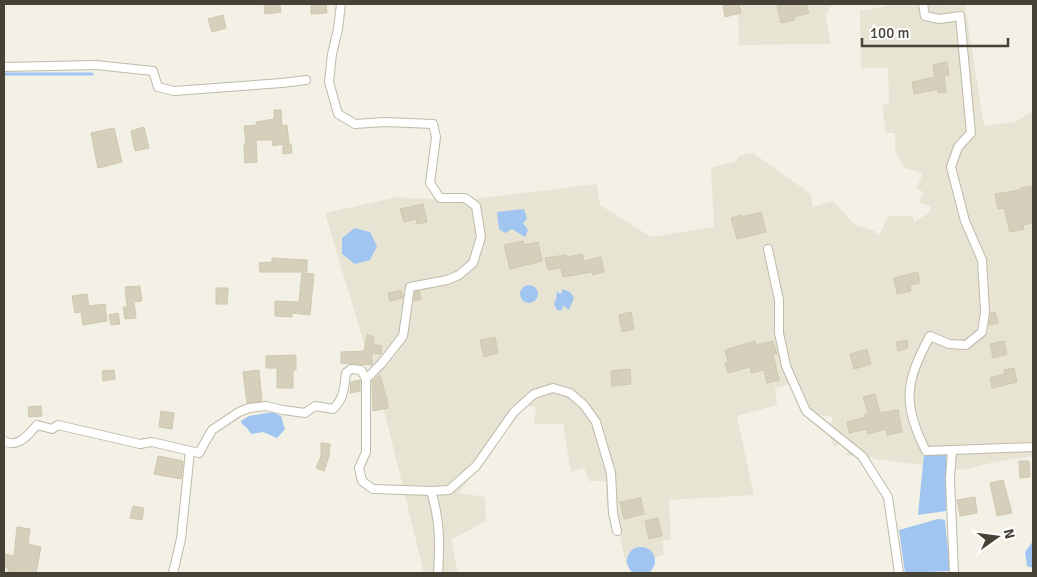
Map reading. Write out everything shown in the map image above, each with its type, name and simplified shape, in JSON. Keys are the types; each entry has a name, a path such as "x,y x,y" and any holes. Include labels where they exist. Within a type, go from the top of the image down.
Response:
{"street":[{"path":"341,4 329,82 338,114 356,124 385,122 433,124 436,137 430,170 430,183 440,198 465,198 476,206 481,237 473,263 459,275 447,280 410,287 403,336 382,363 366,379"},
{"path":"923,4 925,16 940,19 960,16 971,133 958,147 951,166 965,221 982,260 985,312 982,332 966,345 949,344 930,336 916,361 910,387 911,415 915,430 926,451 1033,447"},
{"path":"4,67 96,65 153,71 158,87 174,91 306,80"},
{"path":"768,249 779,300 779,333 786,366 806,411 862,456 888,497 899,573"},
{"path":"4,442 8,444 22,441 38,425 52,429 58,425 140,444 152,442 199,453 212,430 239,412 249,408 266,406 305,413 316,406 333,409 341,402 346,373 351,369 361,370 366,379 366,452 358,468 362,481 373,489 448,490 476,466 514,412 534,394 553,388 570,393 584,405 596,422 611,473 613,513 617,531"},
{"path":"952,450 950,479 954,573"},
{"path":"173,573 181,539 190,451"},
{"path":"431,491 437,510 440,539 438,573"}],"shaded area":[{"path":"738,4 833,4 825,15 831,44 739,45"},
{"path":"887,4 965,5 984,126 1015,122 1033,111 1033,456 962,470 846,455 851,447 845,435 835,448 828,433 833,417 806,413 796,383 775,388 777,405 737,416 754,495 669,500 671,539 662,541 664,555 626,564 615,515 607,509 606,481 589,481 584,468 571,472 563,424 534,424 536,407 524,405 459,493 485,497 486,521 451,540 458,573 424,573 385,414 325,213 397,197 457,201 597,184 600,205 651,237 714,227 711,168 737,161 738,156 753,153 811,194 813,207 833,201 855,225 873,230 879,236 888,216 913,216 914,222 929,213 931,206 919,203 924,192 916,189 923,173 904,168 895,152 895,133 886,133 882,105 889,104 888,68 861,68 860,11 887,6"}],"water":[{"path":"524,209 527,219 523,223 528,230 525,237 512,229 505,233 499,229 497,212"},
{"path":"355,228 370,232 377,246 370,260 355,264 342,254 342,238"},
{"path":"525,285 533,285 538,290 536,301 525,303 520,298 520,290"},
{"path":"562,289 570,292 574,298 569,310 563,305 562,310 557,310 554,304 557,291 560,294"},
{"path":"273,412 281,416 285,429 277,438 263,432 251,434 241,421 249,416"},
{"path":"946,453 946,511 918,515 924,454"},
{"path":"938,519 945,520 950,571 905,573 899,530"},
{"path":"1033,541 1033,568 1027,566 1025,552"},
{"path":"641,547 651,551 655,561 651,571 641,575 631,571 627,561 631,551"}],"building":[{"path":"264,4 280,4 281,12 265,14"},
{"path":"311,4 326,4 327,13 311,14"},
{"path":"739,4 741,13 725,17 723,6"},
{"path":"806,4 809,13 794,17 795,20 781,23 777,6"},
{"path":"223,15 226,28 212,32 208,19"},
{"path":"947,62 949,75 944,76 946,92 938,93 938,89 914,94 912,82 935,77 933,65"},
{"path":"274,110 281,110 282,126 287,125 289,143 273,146 272,140 256,140 257,162 245,163 244,144 246,144 244,126 257,125 256,122 274,119"},
{"path":"144,127 149,148 135,151 131,131"},
{"path":"114,128 122,162 98,168 91,133"},
{"path":"291,144 292,153 283,154 283,145"},
{"path":"1031,186 1033,223 1023,225 1024,229 1010,232 1004,208 998,209 995,194 1021,190 1020,188"},
{"path":"423,204 427,222 417,224 416,219 404,222 400,209"},
{"path":"761,212 766,232 737,239 731,218"},
{"path":"523,241 524,245 538,242 542,261 510,269 504,245"},
{"path":"582,254 584,261 601,257 604,272 593,275 592,272 563,277 561,268 548,270 545,258"},
{"path":"272,258 307,260 307,272 260,272 259,263 272,262"},
{"path":"918,272 920,283 910,285 911,291 897,294 894,278"},
{"path":"302,273 314,274 310,315 292,313 292,317 275,316 275,301 299,302"},
{"path":"140,286 142,301 134,302 136,318 125,319 123,307 127,307 125,287"},
{"path":"216,288 228,288 227,304 216,304"},
{"path":"401,290 403,298 390,301 388,293"},
{"path":"419,291 421,299 414,301 415,292"},
{"path":"87,294 89,306 105,304 107,321 83,325 81,312 75,313 72,296"},
{"path":"631,312 634,329 622,332 619,315"},
{"path":"995,312 998,323 989,325 991,313"},
{"path":"118,313 120,324 111,325 109,315"},
{"path":"367,335 374,337 373,344 382,346 381,354 372,353 372,365 341,363 341,352 364,351"},
{"path":"495,337 498,353 484,357 480,340"},
{"path":"907,340 908,348 898,351 896,342"},
{"path":"755,341 756,345 773,341 777,354 773,354 779,380 767,383 764,370 751,373 750,367 728,373 725,363 728,362 725,350"},
{"path":"1004,341 1007,354 993,358 990,344"},
{"path":"867,349 871,364 854,369 850,354"},
{"path":"296,355 296,370 293,370 293,388 277,388 277,368 266,368 266,356"},
{"path":"1014,368 1017,382 992,388 990,378 1005,374 1004,370"},
{"path":"630,369 631,384 612,386 611,371"},
{"path":"114,370 115,379 103,381 102,371"},
{"path":"259,370 262,401 247,403 243,372"},
{"path":"380,375 388,408 373,411 372,381"},
{"path":"360,380 360,391 350,393 351,382"},
{"path":"875,394 880,413 898,410 902,432 887,435 886,429 868,434 867,429 849,433 847,422 864,418 864,415 868,414 863,397"},
{"path":"41,406 42,416 29,417 28,407"},
{"path":"161,411 174,413 172,429 159,427"},
{"path":"321,443 330,444 329,456 324,471 316,468 321,456"},
{"path":"158,456 183,461 181,479 154,474"},
{"path":"1019,461 1029,461 1030,477 1020,478"},
{"path":"1003,480 1012,513 997,516 990,483"},
{"path":"975,497 977,513 960,516 957,500"},
{"path":"641,498 644,514 624,519 620,502"},
{"path":"133,506 144,508 142,520 130,518"},
{"path":"658,518 662,536 649,539 645,521"},
{"path":"17,527 30,529 28,544 41,547 36,573 8,573 8,568 4,567 4,554 14,556"}],"waterway":[{"path":"4,74 92,74"}]}
